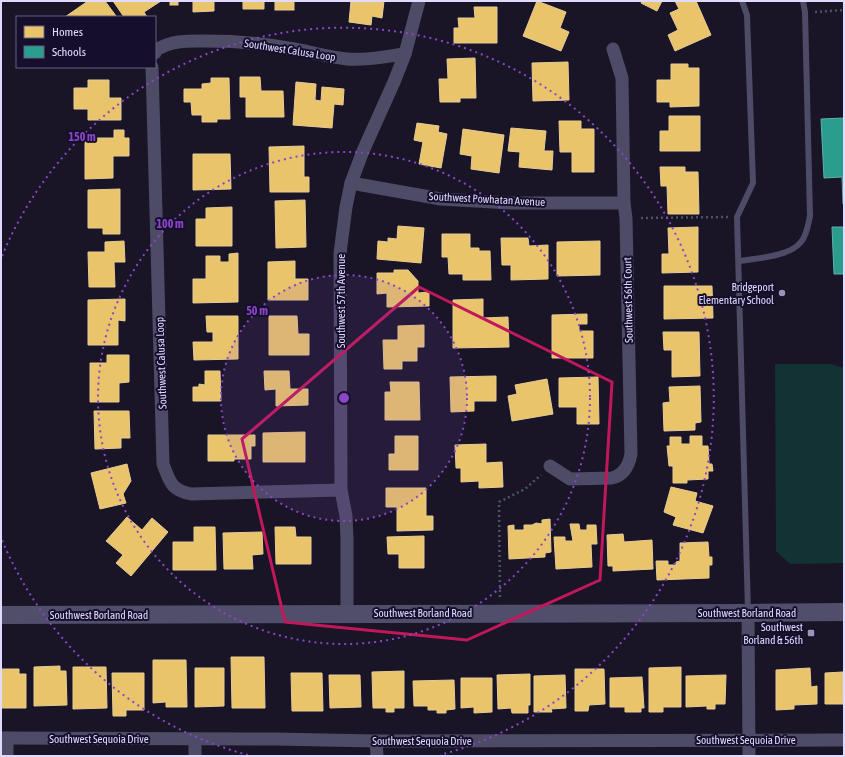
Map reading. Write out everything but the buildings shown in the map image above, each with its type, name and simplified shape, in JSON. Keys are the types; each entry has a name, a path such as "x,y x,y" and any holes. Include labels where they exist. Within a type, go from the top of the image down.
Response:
{"main road":[{"name":"Southwest Borland Road","path":"1,615 844,612"}],"street":[{"name":"Southwest 57th Avenue","path":"347,614 346,516 341,490 340,253 346,207 351,183 362,151 394,82 405,54 418,1"},
{"name":"Southwest Calusa Loop","path":"156,50 166,44 177,41 233,41 286,47 334,58 350,60 405,54"},
{"name":"Southwest 56th Court","path":"550,466 570,479 612,478 623,472 629,463 631,454 622,78 613,49"},
{"name":"Southwest Calusa Loop","path":"152,68 163,464 169,481 174,487 182,492 191,494 341,490"},
{"name":"Southwest Powhatan Avenue","path":"351,183 441,199 512,203 624,203"},
{"path":"748,613 749,756"},
{"path":"4,738 7,756"},
{"name":"Southwest Sequoia Drive","path":"4,738 276,738 376,741 844,740"},
{"path":"195,739 195,756"},
{"path":"376,741 376,756"}],"lane":[{"path":"742,1 747,15 753,183 737,217 748,613"},
{"path":"739,260 786,253 801,243 807,230 810,216 805,12 803,1"}],"path":[{"path":"805,12 844,10"},
{"path":"626,218 737,217"},
{"path":"500,613 499,502 525,489 550,466"}],"highlighted area":[{"path":"419,287 612,382 600,580 467,640 285,622 242,439"}],"green space":[{"path":"775,364 831,364 844,368 844,563 790,564 776,551"}],"place":[{"name":"Bridgeport Elementary School","path":"782,293"},
{"name":"Southwest Borland & 56th","path":"811,633"}]}
